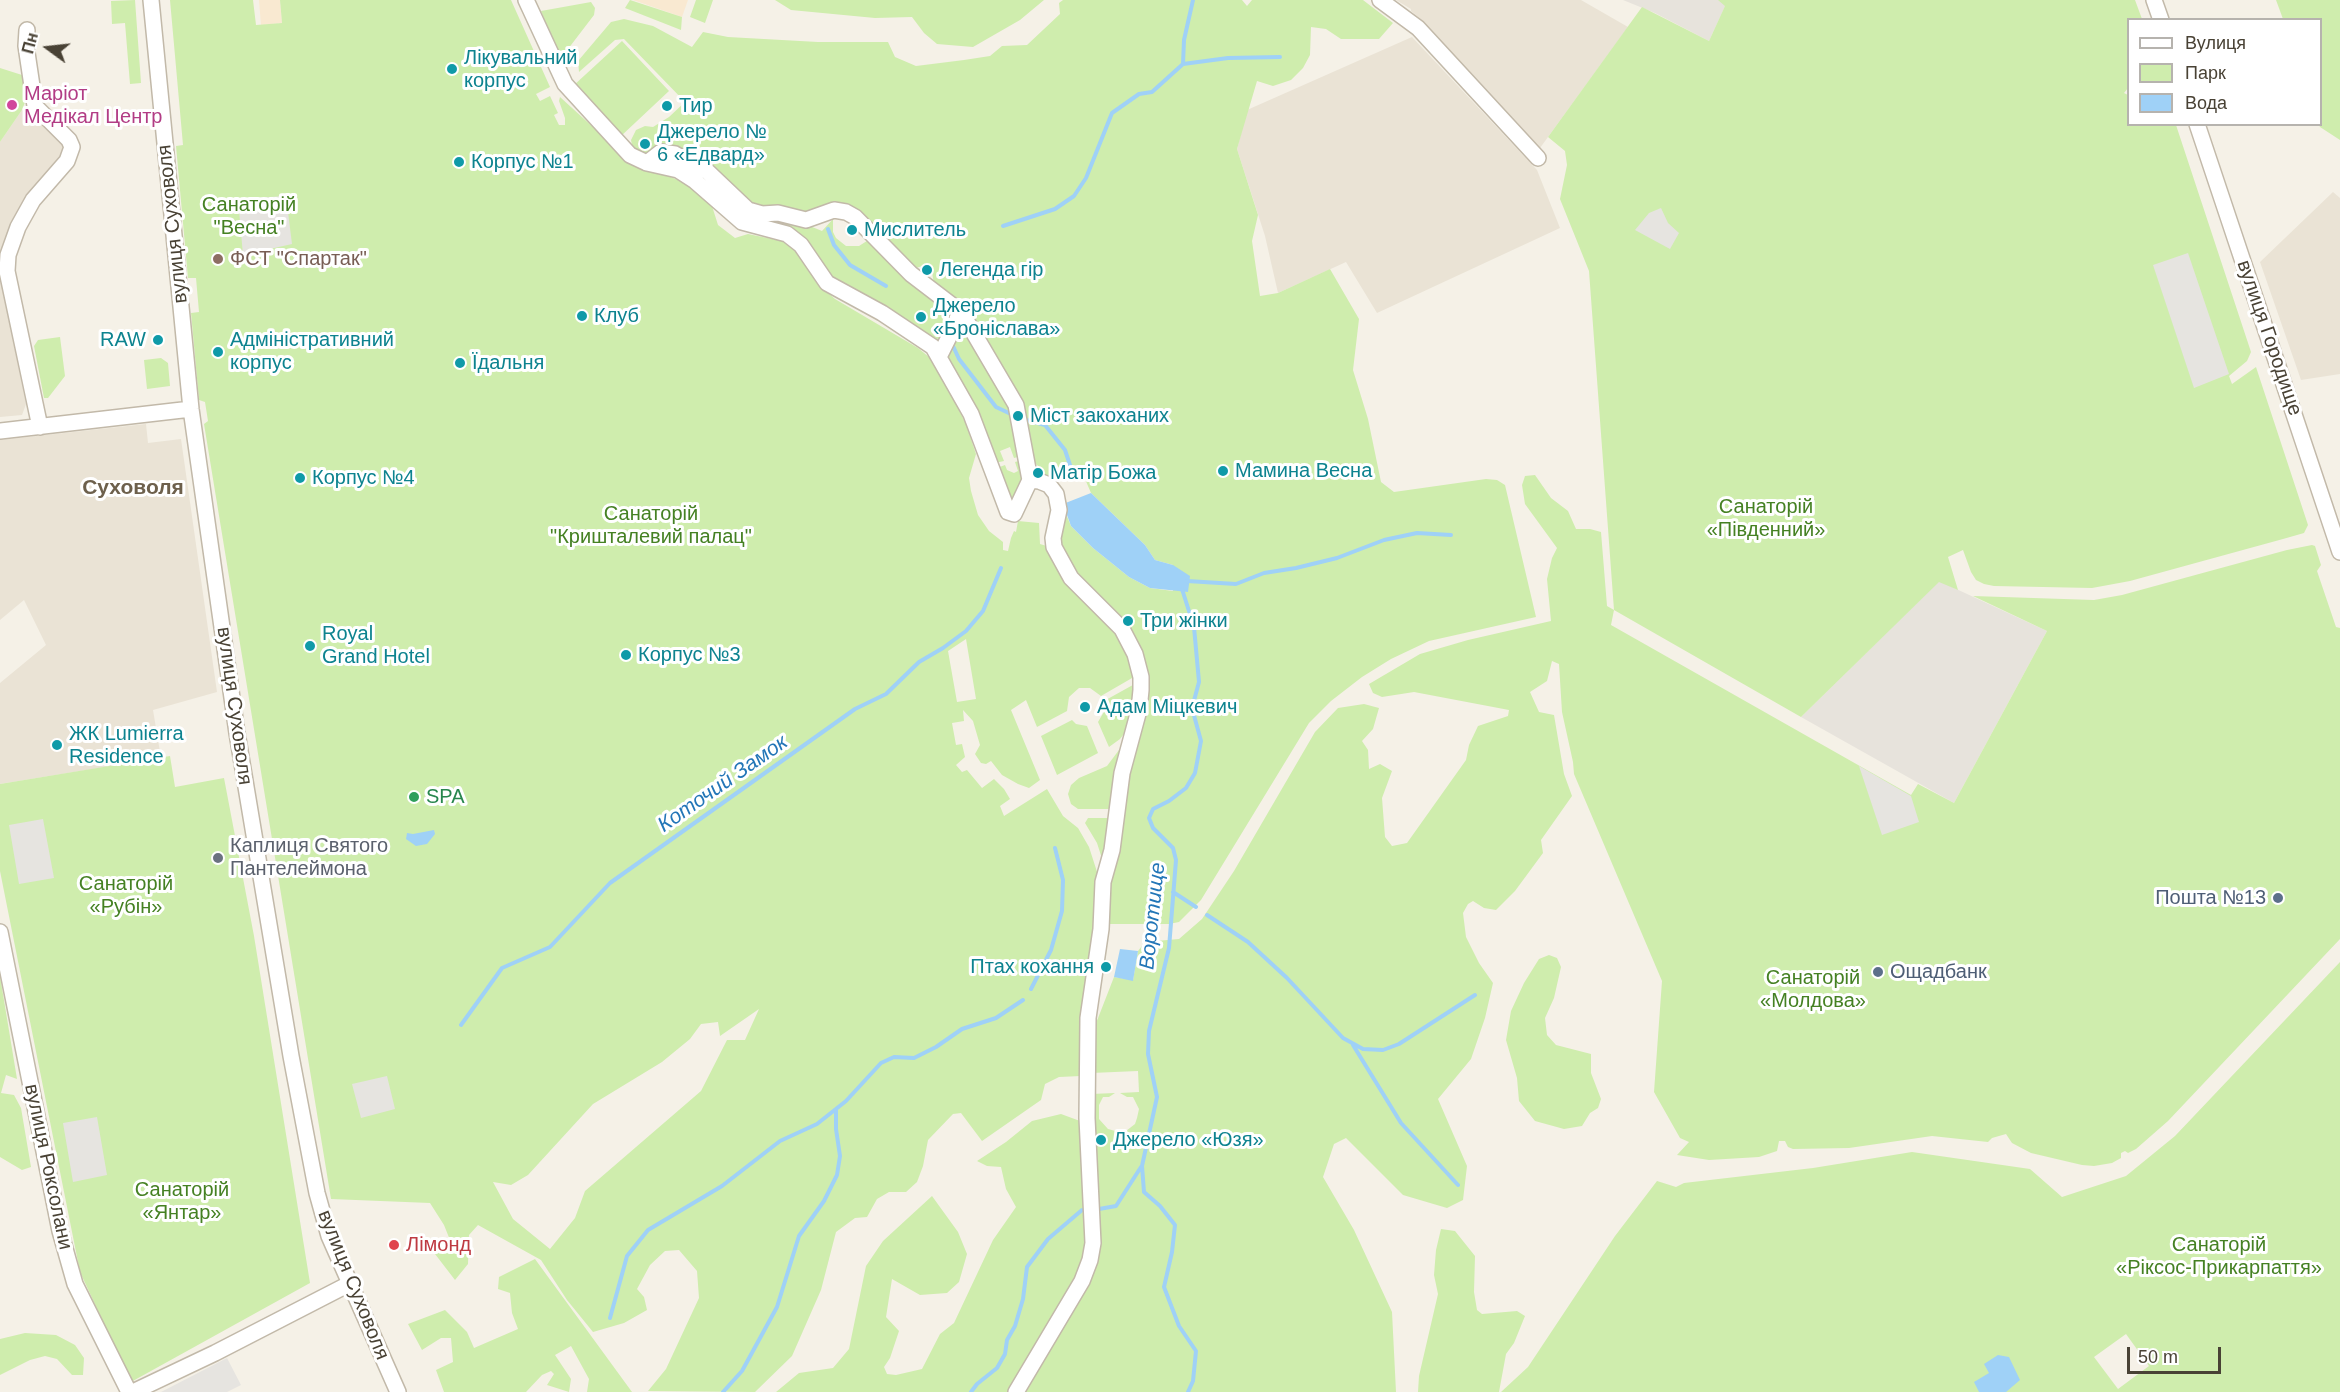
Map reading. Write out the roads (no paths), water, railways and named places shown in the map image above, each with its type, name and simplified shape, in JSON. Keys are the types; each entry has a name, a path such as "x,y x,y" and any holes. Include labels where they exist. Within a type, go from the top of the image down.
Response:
{"street":[{"name":"вулиця Суховоля","path":"151,0 191,409 237,733 291,1056 322,1213 349,1284 398,1392"},
{"path":"526,0 565,84 630,155 647,163 678,170 742,222 787,234 795,239 827,283 882,313 933,347 940,355 971,414 1008,512 1012,514 1017,509 1030,480 1016,405 960,310 911,274 855,217 846,212 834,210 806,220 778,213 762,214 748,210 708,172 675,154 661,152 647,163"},
{"path":"1380,0 1418,28 1538,158"},
{"path":"2154,0 2160,18"},
{"path":"27,30 29,72 35,106 69,140 72,147 67,161 28,209 18,227 8,255 7,271 40,426"},
{"name":"вулиця Городище","path":"2197,126 2340,552"},
{"path":"940,355 960,310"},
{"path":"0,431 191,409"},
{"path":"1016,1392 1082,1281 1092,1252 1086,1089 1088,1018 1101,929 1103,882 1112,850 1122,773 1139,710 1141,690 1141,677 1135,654 1122,629 1071,578 1054,547 1053,538 1059,510 1056,494 1049,485 1039,480 1030,480"},
{"name":"вулиця Роксолани","path":"0,932 60,1231 75,1284 131,1392"},
{"path":"131,1392 215,1353 349,1284"}],"water":[{"path":"1091,493 1145,545 1155,560 1173,565 1190,576 1188,592 1150,588 1129,577 1093,548 1071,526 1063,504"},
{"path":"434,830 435,834 427,844 416,846 406,839 407,833"},
{"path":"1120,949 1138,951 1133,981 1114,977"},
{"path":"1998,1355 2009,1357 2020,1380 2006,1392 1979,1392 1974,1382 1989,1373 1984,1364"}],"waterway":[{"path":"1003,226 1055,209 1074,196 1086,178 1112,113 1139,94 1152,92 1183,64 1184,40 1193,0"},
{"path":"1183,64 1228,58 1280,57"},
{"name":"Воротище","path":"828,229 834,245 850,265 886,286"},
{"name":"Воротище","path":"953,346 959,359 996,407 1013,415"},
{"name":"Воротище","path":"1023,419 1045,425 1065,450 1071,468"},
{"path":"1187,581 1236,584 1264,573 1337,558 1384,540 1417,533 1451,535"},
{"name":"Коточий Замок","path":"461,1025 502,968 550,947 610,883 855,709 886,694 919,662 966,631 983,611 1001,568"},
{"name":"Воротище","path":"1182,589 1194,627 1199,682 1192,708 1201,741 1195,773 1186,788 1169,801 1153,809 1149,818 1153,828 1173,848 1176,860 1169,948 1149,1031 1148,1054 1157,1097 1142,1166 1144,1192 1160,1206 1175,1225 1164,1287 1179,1326 1196,1351 1193,1381 1188,1392"},
{"path":"1031,989 1051,950 1062,911 1063,880 1055,848"},
{"path":"1173,892 1196,907"},
{"path":"1207,915 1248,942 1287,978 1343,1038 1363,1049 1383,1050 1399,1044 1475,995"},
{"path":"610,1318 627,1256 648,1230 722,1186 780,1141 817,1124 846,1101 881,1063 894,1057 914,1058 936,1047 962,1029 996,1018 1023,1000"},
{"path":"1353,1045 1401,1123 1458,1185"},
{"path":"723,1392 742,1371 777,1307 799,1236 824,1201 837,1175 840,1156 836,1109"},
{"path":"1099,1209 1116,1206 1141,1167"},
{"path":"971,1392 977,1384 997,1368 1005,1354 1007,1340 1015,1326 1023,1299 1027,1267 1048,1239 1082,1210"}],"place":[{"name":"Лікувальний корпус","path":"452,69"},
{"name":"Маріот Медікал Центр","path":"12,105"},
{"name":"Тир","path":"667,106"},
{"name":"Джерело № 6 «Едвард»","path":"645,144"},
{"name":"Корпус №1","path":"459,162"},
{"name":"Мислитель","path":"852,230"},
{"name":"ФСТ \"Спартак\"","path":"218,259"},
{"name":"Легенда гір","path":"927,270"},
{"name":"Клуб","path":"582,316"},
{"name":"Джерело «Броніслава»","path":"921,317"},
{"name":"RAW","path":"158,340"},
{"name":"Адміністративний корпус","path":"218,352"},
{"name":"Їдальня","path":"460,363"},
{"name":"Міст закоханих","path":"1018,416"},
{"name":"Мамина Весна","path":"1223,471"},
{"name":"Матір Божа","path":"1038,473"},
{"name":"Корпус №4","path":"300,478"},
{"name":"Три жінки","path":"1128,621"},
{"name":"Royal Grand Hotel","path":"310,646"},
{"name":"Корпус №3","path":"626,655"},
{"name":"Адам Міцкевич","path":"1085,707"},
{"name":"ЖК Lumierra Residence","path":"57,745"},
{"name":"SPA","path":"414,797"},
{"name":"Каплиця Святого Пантелеймона","path":"218,858"},
{"name":"Пошта №13","path":"2278,898"},
{"name":"Птах кохання","path":"1106,967"},
{"name":"Ощадбанк","path":"1878,972"},
{"name":"Джерело «Юзя»","path":"1101,1140"},
{"name":"Лімонд","path":"394,1245"}],"district":[{"name":"Суховоля","path":"133,488"}],"park label":[{"name":"Санаторій \"Весна\"","path":"249,216"},
{"name":"Санаторій «Південний»","path":"1766,518"},
{"name":"Санаторій \"Кришталевий палац\"","path":"651,526"},
{"name":"Санаторій «Рубін»","path":"126,896"},
{"name":"Санаторій «Молдова»","path":"1813,990"},
{"name":"Санаторій «Янтар»","path":"182,1202"},
{"name":"Санаторій «Ріксос-Прикарпаття»","path":"2219,1256"}]}
